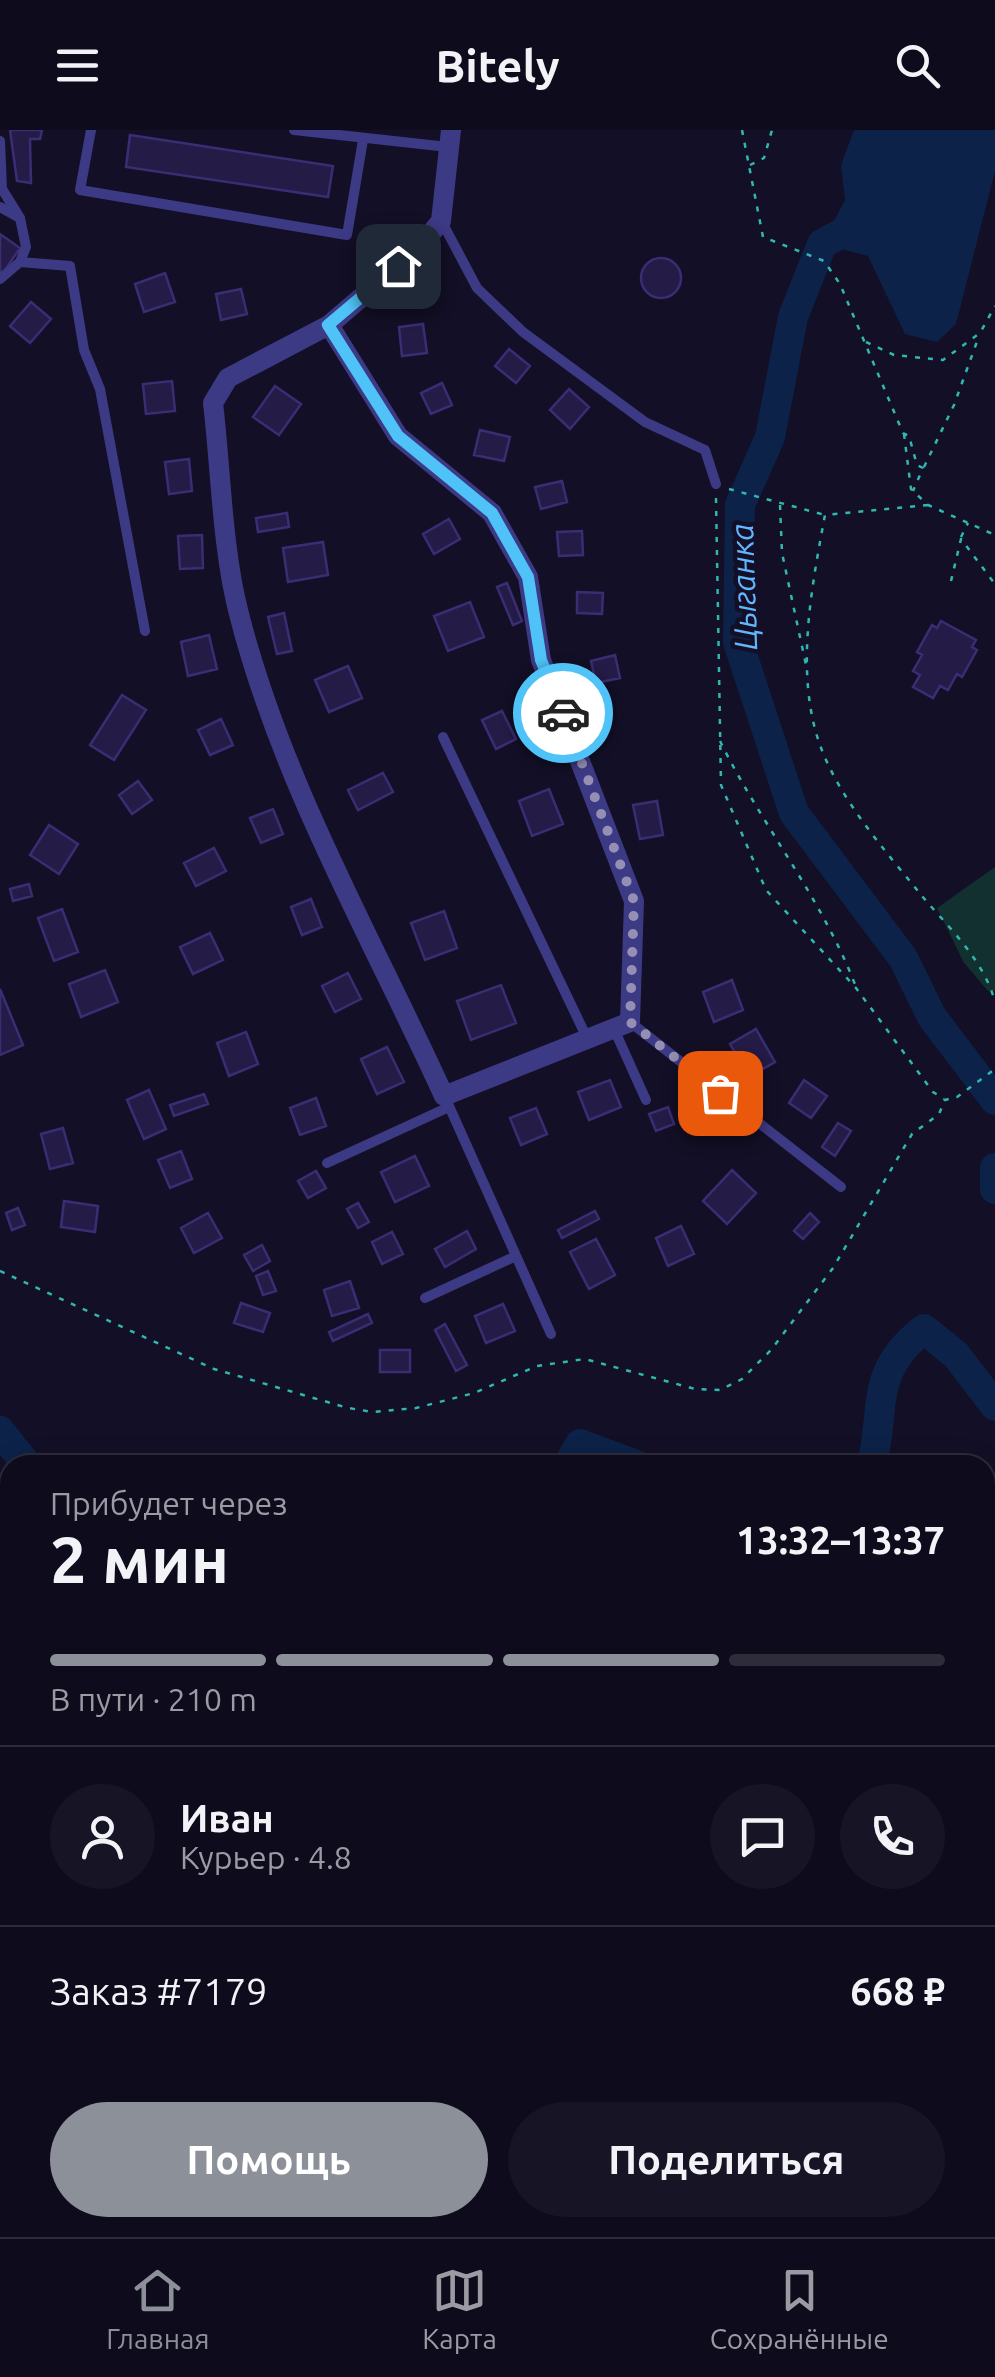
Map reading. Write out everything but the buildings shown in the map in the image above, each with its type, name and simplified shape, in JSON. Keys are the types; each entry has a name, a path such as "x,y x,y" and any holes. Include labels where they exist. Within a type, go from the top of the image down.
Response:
{"street":[{"path":"328,325 398,436 492,513 528,577 541,660 634,901 622,1026 447,1102 287,764 237,608 213,402 228,378 328,325 418,249 441,221 450,138"}],"lane":[{"path":"92,130 80,190 347,235 363,140"},
{"path":"294,130 363,140 450,138"},
{"path":"0,140 2,189 20,218 26,246 20,262 0,279"},
{"path":"0,207 20,218"},
{"path":"441,221 477,288 523,332 626,410 705,450 716,484"},
{"path":"20,262 70,266 84,350 100,389 145,631"},
{"path":"444,737 587,1039"},
{"path":"622,1026 646,1100"},
{"path":"622,1026 841,1187"},
{"path":"327,1163 447,1102 551,1334"},
{"path":"425,1298 516,1256"}],"path":[{"path":"742,130 763,237 824,262 840,284 904,433 913,491 928,506 995,535"},
{"path":"749,165 764,158 772,130"},
{"path":"913,491 995,306"},
{"path":"864,341 894,355 943,360 980,333"},
{"path":"904,433 909,436 916,465 923,468"},
{"path":"716,484 721,785 766,890 856,988 933,1092 945,1100 957,1097 995,1069"},
{"path":"730,489 825,515 928,506"},
{"path":"780,504 782,553 808,672 816,734 836,779 902,871 988,977 995,1002"},
{"path":"808,672 812,588 825,515"},
{"path":"951,581 968,523"},
{"path":"961,539 995,584"},
{"path":"719,740 745,791 835,932 856,988"},
{"path":"0,1271 214,1369 348,1408 374,1412 416,1408 474,1393 537,1366 585,1359 695,1388 720,1390 742,1379 771,1350 834,1268 912,1134 939,1114 945,1100"}],"green space":[{"path":"995,867 995,991 988,991 964,963 937,908"}],"water":[{"path":"854,130 995,130 995,171 956,324 937,342 905,334 868,256 822,244 845,200 841,165"}],"waterway":[{"name":"Цыганка","path":"856,225 822,244 793,317 770,437 740,505 738,642 794,813 903,958 932,1017 995,1100"},
{"path":"995,1168 995,1189"},
{"path":"874,1455 887,1375 907,1345 924,1329 956,1355 995,1406"},
{"path":"0,1431 19,1455"},
{"path":"574,1455 580,1444 610,1455"}],"way so far":[{"path":"563,713 608,823 634,901 630,1022 720,1093"}],"route":[{"path":"398,266 328,325 398,436 492,513 528,577 541,660 563,713"}]}
